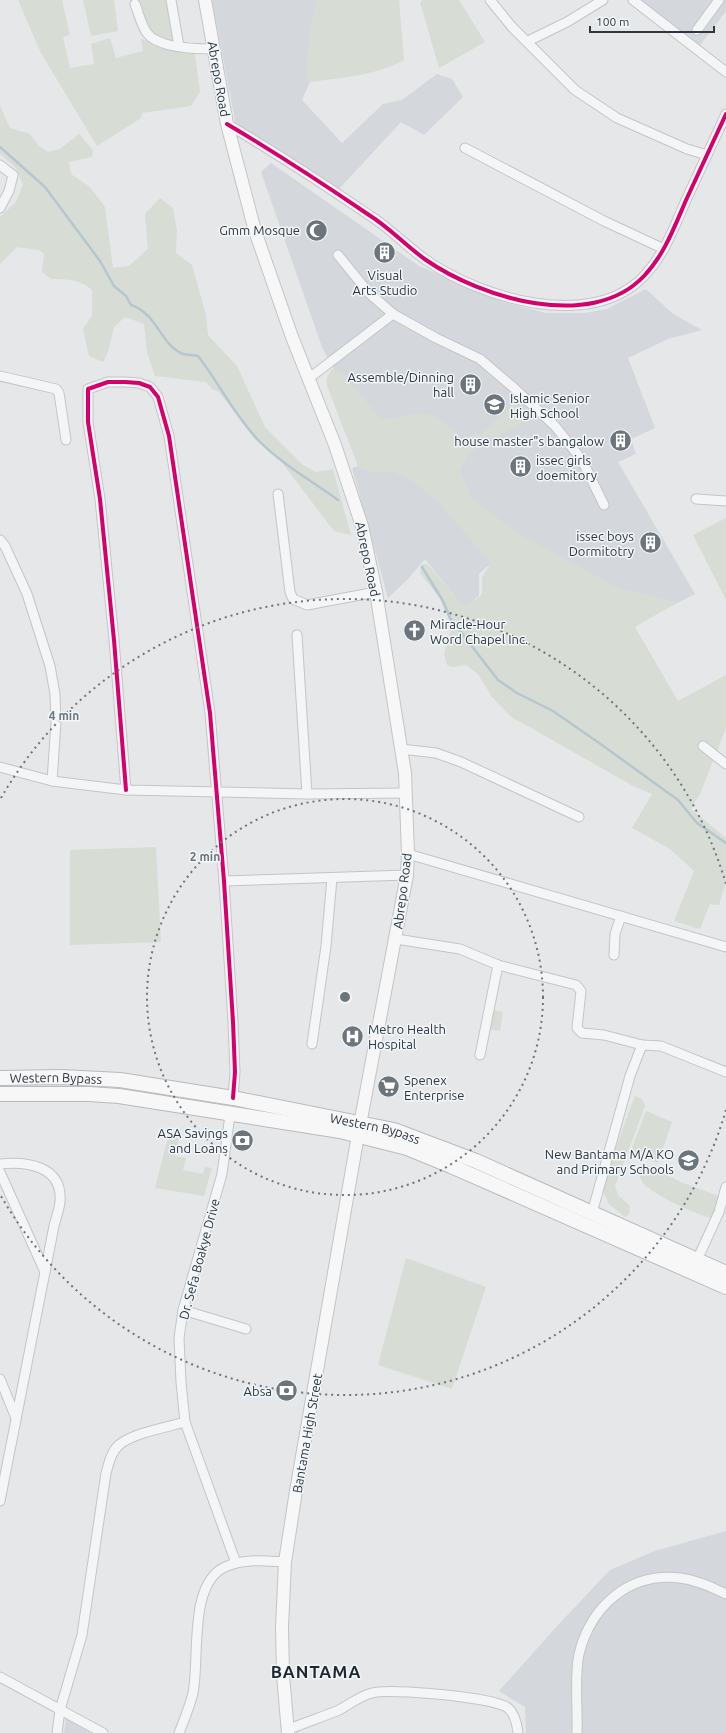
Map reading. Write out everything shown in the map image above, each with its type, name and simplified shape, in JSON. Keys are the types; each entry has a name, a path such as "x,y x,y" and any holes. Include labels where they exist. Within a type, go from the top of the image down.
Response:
{"highway":[{"name":"Western Bypass","path":"0,1078 76,1078 120,1080 233,1098 360,1129 451,1166 726,1287"},
{"path":"76,1078 79,1094"},
{"name":"Western Bypass","path":"0,1094 79,1094 119,1096 230,1115 360,1129 394,1130 456,1152 726,1273"}],"main road":[{"name":"Abrepo Road","path":"205,0 227,124 255,231 308,379 349,482 362,526 376,592 405,773 408,854 407,875 360,1129"},
{"name":"Bantama High Street","path":"288,1731 283,1675 282,1627 285,1562 296,1491 360,1129"}],"street":[{"path":"171,0 179,46"},
{"path":"490,0 512,27 528,41 575,90 616,118 686,149 706,155"},
{"path":"528,41 567,22 603,0"},
{"path":"633,0 726,72"},
{"path":"697,30 719,0"},
{"path":"135,4 147,34 155,40 179,46 213,49"},
{"path":"227,124 282,157 373,217 426,260 474,287 497,294 556,305 587,304 606,299 627,289 643,277 664,249 726,114"},
{"path":"465,148 598,218 664,249"},
{"path":"0,165 13,175 9,192 0,208"},
{"path":"338,255 368,292 393,314 436,338 480,359 555,426 582,460 604,505"},
{"path":"308,379 393,314"},
{"path":"0,376 56,389 59,393 65,421 66,440"},
{"path":"126,790 114,640 100,499 88,422 88,389 108,382 139,383 150,387 158,397 169,436 210,713 224,881 233,1022 235,1072 233,1098"},
{"path":"278,494 290,592 293,599 307,604 376,592"},
{"path":"696,499 726,501"},
{"path":"0,540 5,546 27,594 50,666 55,694 56,722 52,781"},
{"path":"297,634 307,794"},
{"path":"704,746 726,764"},
{"path":"401,748 436,753 461,762 579,817"},
{"path":"0,767 52,781 126,790 307,794 405,793"},
{"path":"408,854 726,946"},
{"path":"224,881 407,875"},
{"path":"312,1044 326,946 332,878"},
{"path":"614,955 615,934 621,916"},
{"path":"396,939 460,949 498,965 576,985 581,991 577,1028 582,1033 604,1035 642,1045 661,1046 726,1072"},
{"path":"480,1055 498,965"},
{"path":"592,1213 630,1076 642,1045"},
{"name":"Dr. Sefa Boakye Drive","path":"230,1115 222,1174 183,1310 179,1338 185,1422 236,1563"},
{"path":"0,1164 15,1162 34,1165 50,1174 54,1178 59,1188 60,1202 0,1501"},
{"path":"0,1172 45,1272"},
{"path":"697,1260 719,1212 726,1187"},
{"path":"183,1310 246,1329"},
{"path":"0,1379 16,1418"},
{"path":"57,1733 60,1710 82,1635 106,1473 110,1457 120,1444 134,1437 185,1422"},
{"path":"179,1733 193,1694 200,1603 204,1588 212,1577 224,1568 236,1563 251,1561 285,1562"},
{"path":"577,1733 576,1707 579,1656 584,1638 596,1615 609,1599 631,1584 654,1578 681,1578 713,1588 726,1594"},
{"path":"0,1677 103,1733"},
{"path":"288,1731 339,1710 371,1693 384,1691 432,1694 469,1699 507,1707 513,1714 518,1733"}],"shaded area":[{"path":"18,0 62,0 70,35 63,37 70,68 94,64 91,44 110,38 116,58 143,51 141,39 195,54 200,92 191,106 142,113 141,118 97,146 41,53"},
{"path":"83,0 114,0 118,31 91,36"},
{"path":"136,0 167,0 175,40 171,41 151,34"},
{"path":"212,0 317,0 311,27 306,74 310,82 302,100 342,143 383,104 402,100 437,74 452,79 463,97 424,135 401,122 339,189 236,126"},
{"path":"317,0 399,0 404,60 371,72 310,82 306,74 311,27"},
{"path":"423,0 459,0 485,42 439,68 420,2"},
{"path":"634,0 726,0 726,11 698,48"},
{"path":"0,106 10,128 30,134 39,146 48,152 60,149 79,134 93,150 92,157 69,162 71,174 90,187 105,207 113,268 129,266 148,249 145,214 160,198 173,208 177,230 176,253 192,265 206,315 208,335 237,366 265,427 303,465 316,472 333,469 351,535 334,531 280,460 254,438 219,392 212,389 206,382 155,376 147,352 144,324 125,317 114,327 108,352 103,362 89,356 83,329 92,316 92,290 78,282 51,279 42,272 44,254 39,250 17,247 0,264 0,217 16,202 23,185 16,168 0,154"},
{"name":"Islamic Senior High School","path":"271,163 419,266 503,302 546,313 585,313 607,309 646,289 673,314 702,330 668,339 628,358 655,428 631,439 636,454 618,462 695,594 582,652 501,578 489,565 479,574 479,595 465,609 425,559 407,580 388,598 352,468 358,466 373,473 336,374 322,347 261,172"},
{"path":"332,369 343,374 382,420 420,413 435,416 462,437 481,434 513,404 526,412 523,422 469,453 460,471 473,500 519,534 619,588 678,602 635,627 678,701 726,675 726,728 700,794 691,809 726,838 726,882 719,905 710,904 700,929 674,921 694,871 670,849 632,828 652,794 633,786 510,716 492,697 478,674 466,665 453,667 447,665 444,654 451,630 448,617 439,597 420,573 422,564 426,564 431,568 461,604 469,605 482,594 482,577 491,563 437,501 411,480 393,472 373,473 358,466 327,386 327,377"},
{"path":"726,518 726,600 693,535"},
{"path":"156,847 161,942 70,945 70,850"},
{"path":"492,1010 503,1012 500,1031 489,1029"},
{"path":"635,1096 642,1099 645,1106 615,1186 618,1195 630,1206 629,1214 625,1217 609,1204 602,1189 606,1173"},
{"path":"646,1111 672,1122 658,1163 630,1153"},
{"path":"170,1129 181,1131 175,1156 186,1158 183,1170 203,1174 205,1167 212,1168 204,1196 155,1188"},
{"path":"646,1165 683,1183 724,1198 725,1205 721,1219 719,1221 691,1211 654,1192 643,1183 638,1172"},
{"path":"406,1258 486,1287 452,1389 378,1365"},
{"path":"726,1531 726,1733 526,1733 525,1707 499,1691 610,1570 655,1551"},
{"path":"66,1719 91,1733 64,1733"}],"waterway":[{"path":"0,147 45,187 100,261 114,286 126,296 131,305 140,309 147,315 154,322 169,344 176,350 183,354 198,356 242,421 259,441 287,465 338,500"},
{"path":"422,567 443,601 450,618 498,680 517,693 553,711 602,745 678,800 697,823 726,843"}],"cycle path":[{"path":"227,124 299,168 377,220 419,255 449,274 505,297 536,303 566,306 595,302 622,293 644,276 664,249 726,114"},
{"path":"126,790 114,640 100,499 88,422 88,389 108,382 139,383 150,387 158,397 169,436 210,713 224,881 233,1022 235,1072 233,1098"}],"place":[{"name":"Gmm Mosque","path":"316,230"},
{"name":"Visual Arts Studio","path":"385,253"},
{"name":"Assemble/Dinning hall","path":"470,384"},
{"name":"Islamic Senior High School","path":"494,405"},
{"name":"house master\"s bangalow","path":"620,441"},
{"name":"issec girls doemitory","path":"521,467"},
{"name":"issec boys Dormitotry","path":"650,543"},
{"name":"Miracle-Hour Word Chapel Inc.","path":"415,631"},
{"name":"Metro Health Hospital","path":"352,1036"},
{"name":"Spenex Enterprise","path":"388,1087"},
{"name":"ASA Savings and Loans","path":"243,1140"},
{"name":"New Bantama M/A KO and Primary Schools","path":"689,1161"},
{"name":"Absa","path":"287,1391"}],"district":[{"name":"BANTAMA","path":"316,1672"}]}
